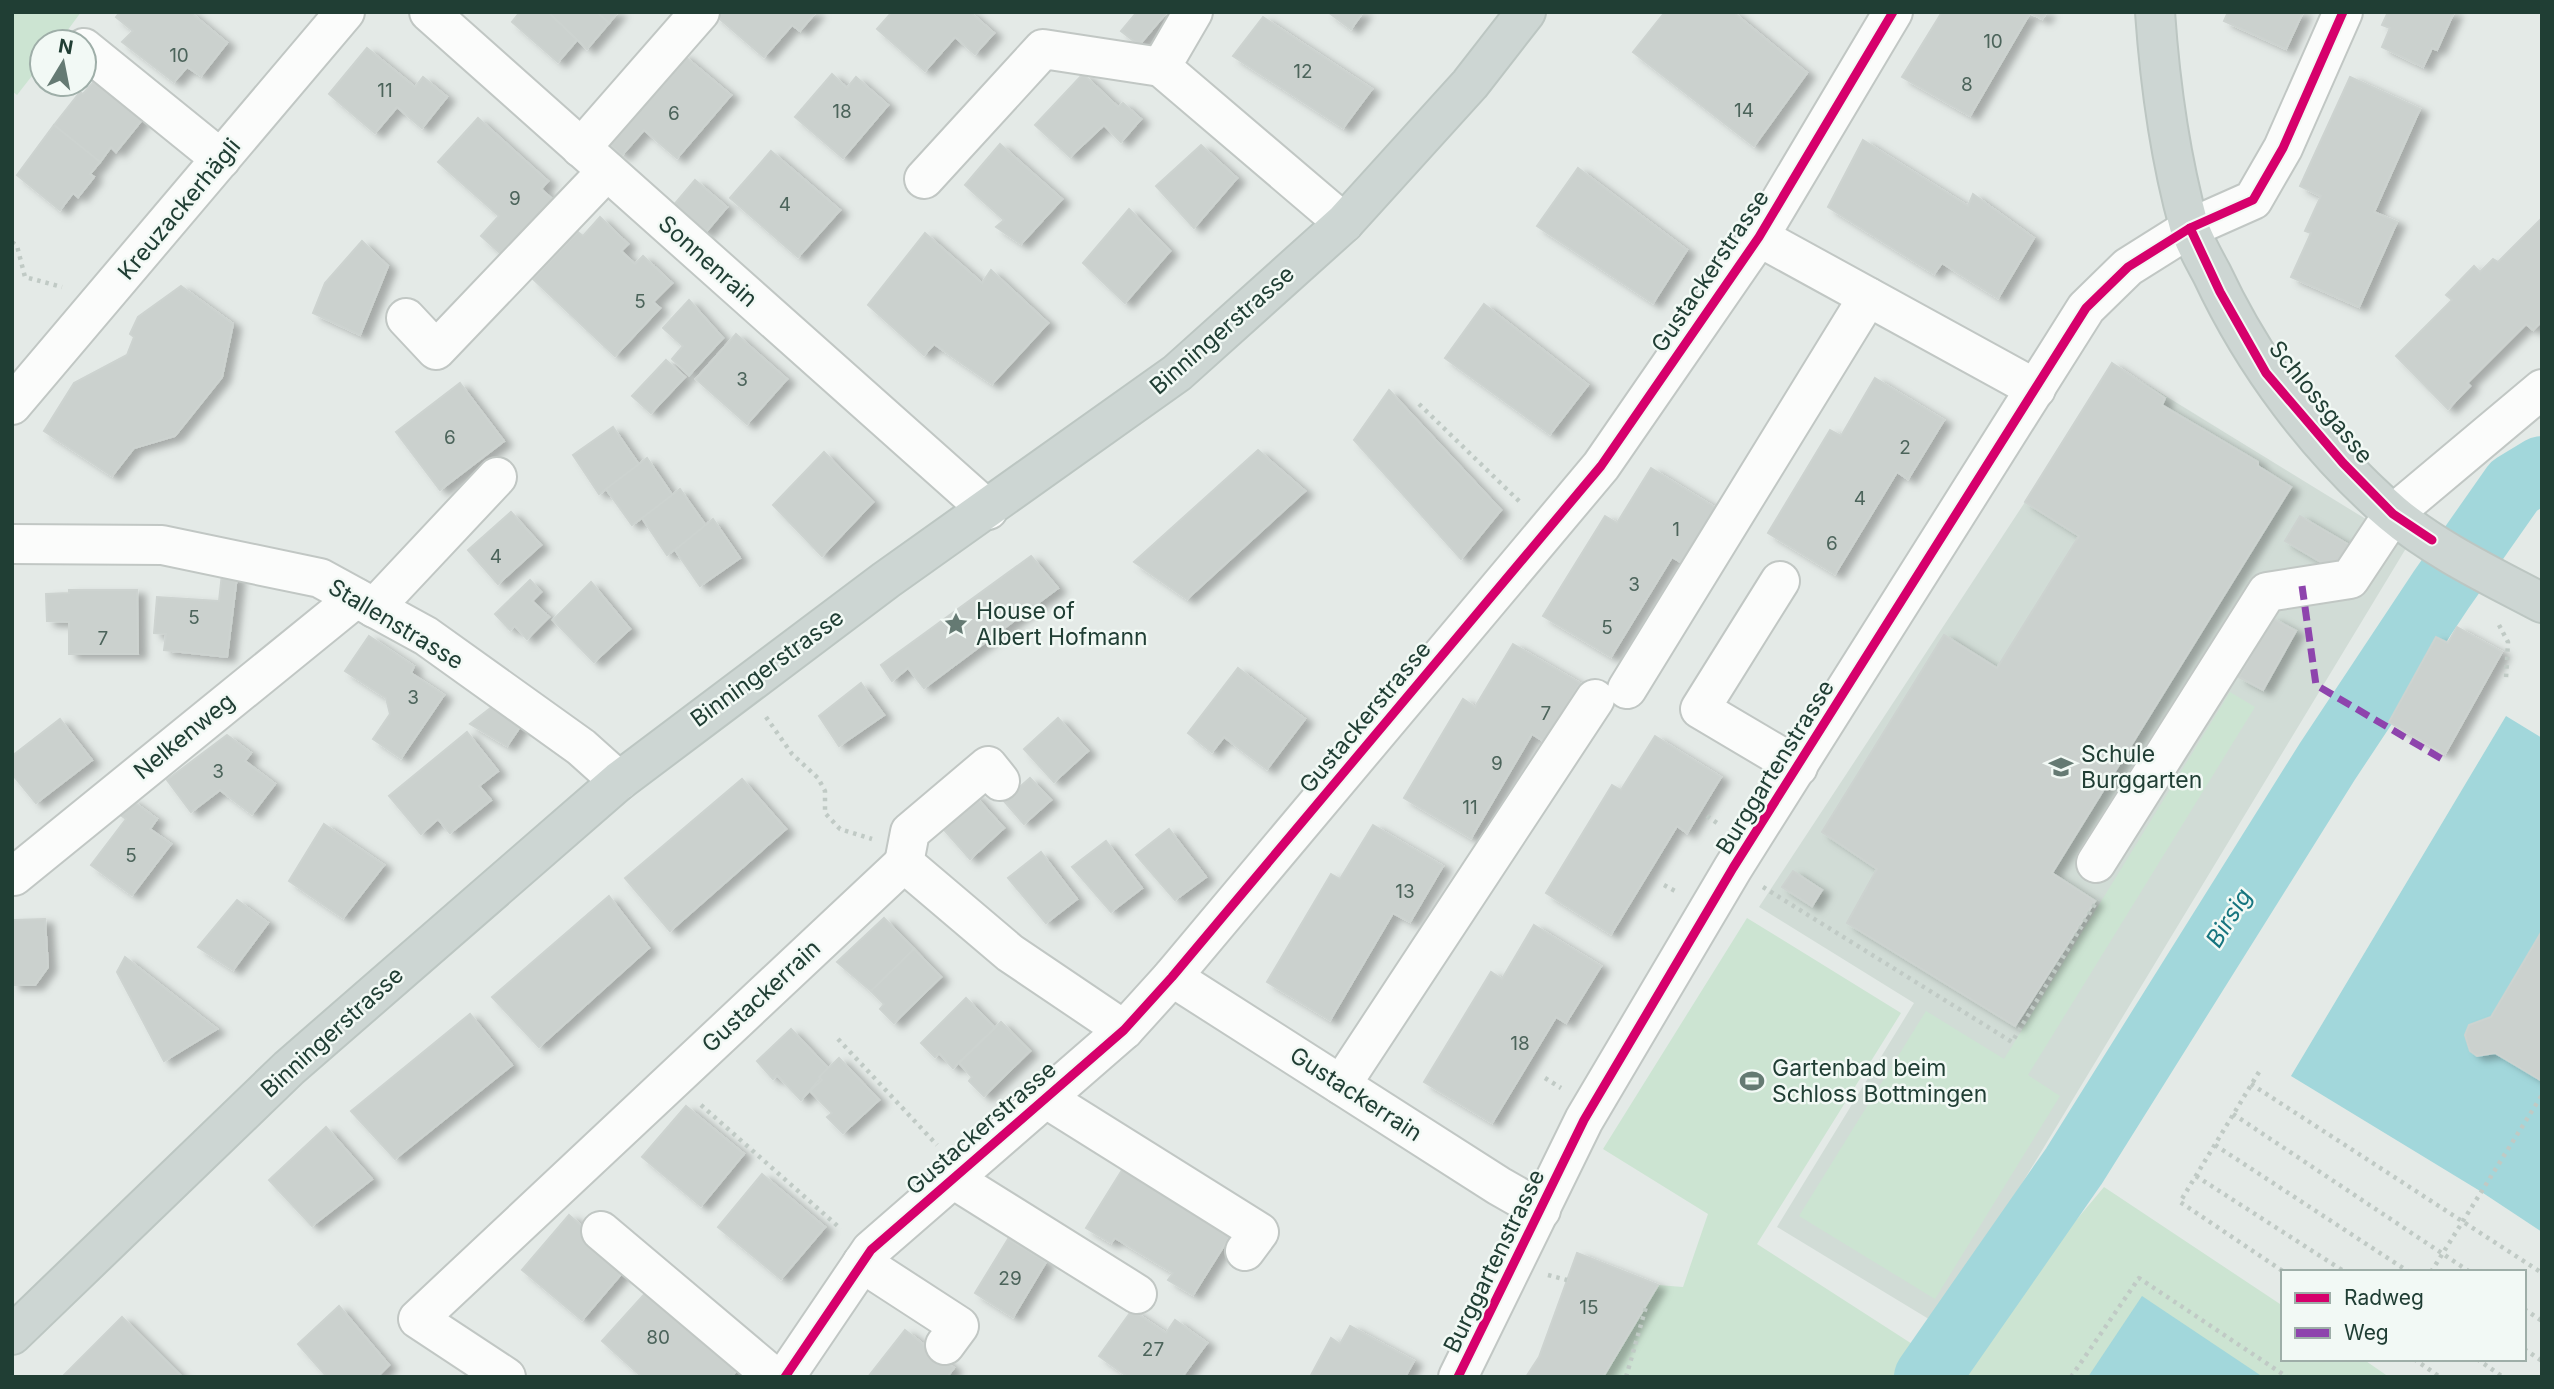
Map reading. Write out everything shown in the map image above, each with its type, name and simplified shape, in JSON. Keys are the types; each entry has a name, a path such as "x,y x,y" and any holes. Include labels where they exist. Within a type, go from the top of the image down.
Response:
{"main road":[{"name":"Binningerstrasse","path":"12,1335 289,1068 619,780 886,580 1177,373 1344,223 1470,84 1525,12"},
{"name":"Schlossgasse","path":"2155,12 2161,89 2190,228 2220,292 2266,373 2343,463 2393,513 2487,574 2542,603"}],"street":[{"name":"Kreuzackerhägli","path":"12,405 345,12"},
{"name":"Sonnenrain","path":"429,12 988,510"},
{"path":"406,318 436,350 594,160 700,12"},
{"path":"1161,67 1193,12"},
{"name":"Gustackerstrasse","path":"785,1377 866,1258 1124,1030 1172,977 1601,466 1759,237 1893,12"},
{"name":"Burggartenstrasse","path":"1458,1377 1584,1120 1733,868 2086,308 2128,267 2190,228 2253,200 2283,148 2343,12"},
{"path":"924,179 1043,49 1161,67 1344,223"},
{"path":"98,59 221,159"},
{"name":"Gustackerstrasse","path":"1759,237 2036,389"},
{"path":"1341,1085 1611,694 1868,297"},
{"path":"2096,863 2267,592 2350,579 2393,513 2542,389"},
{"name":"Nelkenweg","path":"14,876 365,603 496,478"},
{"name":"Stallenstrasse","path":"12,544 162,545 320,578 437,644 581,747 619,780"},
{"path":"1780,581 1700,709 1798,767"},
{"path":"1000,781 988,766 910,832 904,863 1010,953 1124,1030"},
{"name":"Gustackerrain","path":"506,1377 418,1319 904,863"},
{"name":"Gustackerrain","path":"1172,977 1541,1210"},
{"path":"1045,1098 1259,1232 1245,1251"},
{"path":"957,1175 1137,1294"},
{"path":"601,1231 774,1377"},
{"path":"866,1258 959,1326 945,1345"}],"path":[{"path":"12,242 17,246 25,277 73,290 96,306"},
{"path":"1419,404 1547,530"},
{"path":"2498,623 2508,642 2506,678"},
{"path":"743,685 792,754 818,778 825,791 825,813 840,829 873,840 904,863"},
{"path":"1733,868 2012,1042 2098,903 2096,863"},
{"path":"838,1039 957,1175"},
{"path":"2259,1072 2180,1202 2281,1270"},
{"path":"671,1079 866,1258"},
{"path":"2251,1084 2542,1273"},
{"path":"2432,1270 2542,1095"},
{"path":"2233,1114 2467,1270"},
{"path":"2215,1145 2406,1270"},
{"path":"2196,1176 2342,1270"},
{"path":"2071,1377 2139,1278 2287,1377"},
{"path":"1626,1377 1646,1307"},
{"path":"2526,1310 2542,1321"},
{"path":"2526,1350 2542,1361"},
{"path":"2417,1361 2440,1377"},
{"path":"2480,1361 2503,1377"}],"shaded area":[{"name":"Schule Burggarten","path":"2112,363 2408,545 1937,1324 1777,1227 1914,1003 1759,907 2025,502"}],"green space":[{"path":"12,12 81,12 69,28 28,28 28,81 17,95 12,91"},
{"path":"2230,692 2255,707 2028,1075 2060,1096 1935,1299 1799,1216 1926,1011 2004,1059"},
{"name":"Gartenbad beim Schloss Bottmingen","path":"1747,918 1901,1013 1757,1244 1951,1369 2104,1187 2281,1305 2281,1361 2366,1361 2389,1377 1526,1377 1539,1357 1577,1253 1658,1285 1683,1287 1708,1214 1603,1149"}],"water":[{"path":"2506,716 2542,738 2542,931 2491,1017 2469,1025 2465,1035 2470,1051 2477,1056 2495,1053 2542,1081 2542,1232 2291,1076"},
{"path":"2142,1296 2263,1377 2088,1377"}],"building":[{"path":"120,12 190,12 227,43 201,76 187,67 174,82 122,42 133,31 116,17"},
{"path":"520,12 548,12 577,40 558,62 512,22"},
{"path":"548,12 597,12 609,23 587,49"},
{"path":"597,12 618,12 609,23"},
{"path":"816,12 800,31 792,25 764,57 714,14"},
{"path":"892,12 970,12 994,33 975,54 955,37 925,71 877,29"},
{"path":"1137,12 1167,12 1139,45 1121,31"},
{"path":"1328,12 1363,12 1351,29"},
{"path":"1665,12 1733,12 1807,73 1754,146 1633,52"},
{"path":"1942,12 2047,12 2042,19 2030,13 1970,116 1902,77"},
{"path":"2228,12 2303,12 2286,49 2224,21"},
{"path":"2388,12 2454,12 2437,50 2432,48 2423,67 2382,47 2390,28 2382,25"},
{"path":"1263,17 1372,89 1343,128 1233,56"},
{"path":"367,48 415,87 423,77 447,97 422,128 397,107 375,133 329,94"},
{"path":"682,54 731,95 677,158 644,130 622,155 606,141"},
{"path":"832,74 847,88 856,77 888,105 843,158 795,117"},
{"path":"1083,74 1118,107 1123,103 1141,119 1121,142 1104,125 1070,157 1035,125"},
{"path":"2350,77 2420,109 2374,212 2397,222 2359,307 2291,277 2311,233 2305,231 2321,196 2300,186"},
{"path":"98,79 140,113 137,116 142,120 116,152 111,147 100,162 54,125 75,98 98,98"},
{"path":"478,118 548,181 541,189 560,206 510,262 481,236 499,216 438,162"},
{"path":"54,125 100,162 90,174 94,177 78,197 73,193 60,210 17,175"},
{"path":"1863,140 1968,206 1973,194 2034,238 1998,298 1942,263 1934,274 1828,207"},
{"path":"1000,144 1062,199 1021,244 996,227 1004,220 965,185"},
{"path":"1201,145 1237,178 1194,228 1156,186"},
{"path":"771,151 840,210 798,257 730,198"},
{"path":"1578,168 1687,250 1653,303 1537,226"},
{"path":"695,180 727,207 705,233 673,206"},
{"path":"1129,209 1170,251 1125,303 1083,263"},
{"path":"600,217 628,244 621,251 635,264 643,256 672,283 653,302 660,308 615,356 533,279 578,232 583,236"},
{"path":"2542,218 2542,321 2533,330 2526,324 2467,383 2470,386 2448,409 2396,356 2452,300 2446,295 2474,266 2480,272 2493,259 2498,262"},
{"path":"925,233 982,283 991,270 1048,323 992,384 934,344 924,355 868,305"},
{"path":"362,241 388,266 360,335 313,313 325,283"},
{"path":"181,286 233,324 222,377 175,436 134,448 112,476 44,431 74,383 127,355 134,337 130,334 138,317"},
{"path":"689,300 723,338 689,375 672,359 683,346 663,328"},
{"path":"1484,304 1588,385 1550,434 1445,358"},
{"path":"736,334 787,379 747,424 696,379"},
{"path":"666,360 685,377 651,413 632,396"},
{"path":"2112,363 2165,398 2162,405 2258,462 2258,466 2291,487 2052,873 2095,901 2015,1026 1847,923 1877,869 1822,832 1944,635 1997,668 2079,536 2025,502"},
{"path":"1875,378 1944,420 1908,479 1897,472 1835,574 1768,533 1830,430 1841,436"},
{"path":"460,383 504,441 440,490 396,432"},
{"path":"1389,390 1501,510 1461,559 1354,440"},
{"path":"613,427 640,466 599,494 573,455"},
{"path":"1258,450 1305,491 1187,599 1134,562"},
{"path":"824,452 873,502 822,556 773,505"},
{"path":"647,458 673,496 632,525 606,489"},
{"path":"1651,468 1716,508 1682,563 1672,557 1611,657 1543,616 1605,516 1617,523"},
{"path":"680,489 707,527 667,555 642,518"},
{"path":"511,512 541,545 498,584 468,550"},
{"path":"2300,516 2351,546 2336,571 2285,541"},
{"path":"713,519 740,558 700,586 675,550"},
{"path":"1031,556 1058,588 924,688 908,668 892,681 881,665"},
{"path":"222,574 237,576 227,657 164,650 166,634 154,633 157,597 219,601"},
{"path":"530,580 541,592 532,601 549,617 527,639 515,626 510,630 495,614"},
{"path":"591,582 630,629 594,662 553,620"},
{"path":"69,590 137,590 138,654 69,654 69,622 47,621 46,594 69,593"},
{"path":"2272,618 2296,631 2263,690 2239,677"},
{"path":"2457,627 2502,652 2445,754 2389,722 2436,637 2448,643"},
{"path":"369,636 414,666 411,673 444,695 401,758 373,739 390,714 386,698 345,671"},
{"path":"1513,644 1580,683 1545,742 1532,734 1471,838 1404,798 1463,699 1475,707"},
{"path":"1238,668 1305,719 1267,769 1224,737 1212,752 1188,733"},
{"path":"861,683 884,715 839,746 819,716"},
{"path":"497,703 524,721 507,746 470,724"},
{"path":"1058,718 1088,751 1054,782 1024,749"},
{"path":"60,719 92,760 36,803 12,774 12,756"},
{"path":"467,732 498,771 479,786 491,800 450,833 438,819 421,834 389,796"},
{"path":"227,735 251,753 245,761 275,784 252,814 220,790 191,812 167,780"},
{"path":"1655,736 1721,777 1687,833 1677,826 1611,934 1546,893 1612,785 1621,790"},
{"path":"1030,778 1051,800 1024,824 1004,801"},
{"path":"742,779 786,829 670,931 625,878"},
{"path":"973,794 1004,828 970,859 939,824"},
{"path":"130,799 157,819 150,829 171,844 132,895 91,865 126,819 119,814"},
{"path":"324,824 384,865 343,918 289,881"},
{"path":"1373,825 1443,866 1410,922 1393,913 1330,1020 1267,982 1331,874 1340,879"},
{"path":"1169,829 1206,877 1175,900 1136,855"},
{"path":"1106,841 1142,888 1111,912 1072,867"},
{"path":"1041,852 1077,899 1046,923 1008,878"},
{"path":"1793,871 1822,890 1812,906 1782,887"},
{"path":"609,896 649,948 539,1047 492,997"},
{"path":"237,900 268,923 233,970 198,947"},
{"path":"884,918 914,949 871,991 837,962"},
{"path":"45,919 48,967 35,985 12,985 12,920"},
{"path":"1534,925 1601,966 1566,1023 1556,1017 1492,1123 1424,1082 1491,972 1502,979"},
{"path":"2542,931 2542,1081 2495,1053 2477,1056 2470,1051 2465,1035 2469,1025 2491,1017"},
{"path":"914,949 941,977 894,1023 880,1009 884,1004 871,991"},
{"path":"125,957 217,1029 164,1061 117,972"},
{"path":"966,998 995,1028 953,1068 939,1053 935,1057 921,1043"},
{"path":"470,1014 512,1065 395,1159 351,1111"},
{"path":"1001,1022 1030,1051 984,1096 969,1081 972,1077 959,1063"},
{"path":"791,1029 829,1069 801,1100 777,1075 773,1079 757,1061"},
{"path":"839,1058 879,1100 843,1133 827,1117 832,1113 810,1091 822,1080 819,1077"},
{"path":"686,1106 744,1154 701,1206 642,1157"},
{"path":"326,1127 372,1179 312,1226 269,1180"},
{"path":"1127,1162 1235,1228 1193,1295 1168,1280 1173,1273 1115,1238 1111,1243 1086,1228"},
{"path":"762,1174 825,1227 781,1279 718,1227"},
{"path":"569,1215 628,1266 582,1320 522,1270"},
{"path":"1008,1239 1046,1262 1013,1317 975,1293"},
{"path":"1577,1253 1658,1285 1603,1377 1526,1377 1539,1357"},
{"path":"650,1288 739,1368 731,1377 642,1377 602,1341"},
{"path":"339,1306 389,1365 377,1377 327,1377 298,1344"},
{"path":"1132,1310 1166,1333 1175,1320 1207,1343 1182,1377 1128,1377 1099,1356"},
{"path":"122,1317 182,1377 62,1377"},
{"path":"1350,1326 1414,1361 1405,1377 1310,1377 1331,1338 1340,1344"},
{"path":"905,1330 954,1368 947,1377 868,1377"}],"waterway":[{"name":"Birsig","path":"1927,1377 2074,1166 2327,762 2441,590 2514,486 2542,469"}],"marked path":[{"path":"2302,586 2316,685 2447,762"}],"cycle path":[{"path":"785,1377 871,1250 1124,1030 1172,977 1601,466 1759,237 1893,12"},
{"path":"1458,1377 1584,1120 1733,868 2086,308 2128,267 2190,228 2253,200 2283,148 2343,12"},
{"path":"2190,228 2220,292 2266,373 2343,463 2393,514 2432,540"}],"place":[{"name":"House of Albert Hofmann","path":"956,624"},
{"name":"Schule Burggarten","path":"2061,767"},
{"name":"Gartenbad beim Schloss Bottmingen","path":"1752,1081"}]}
